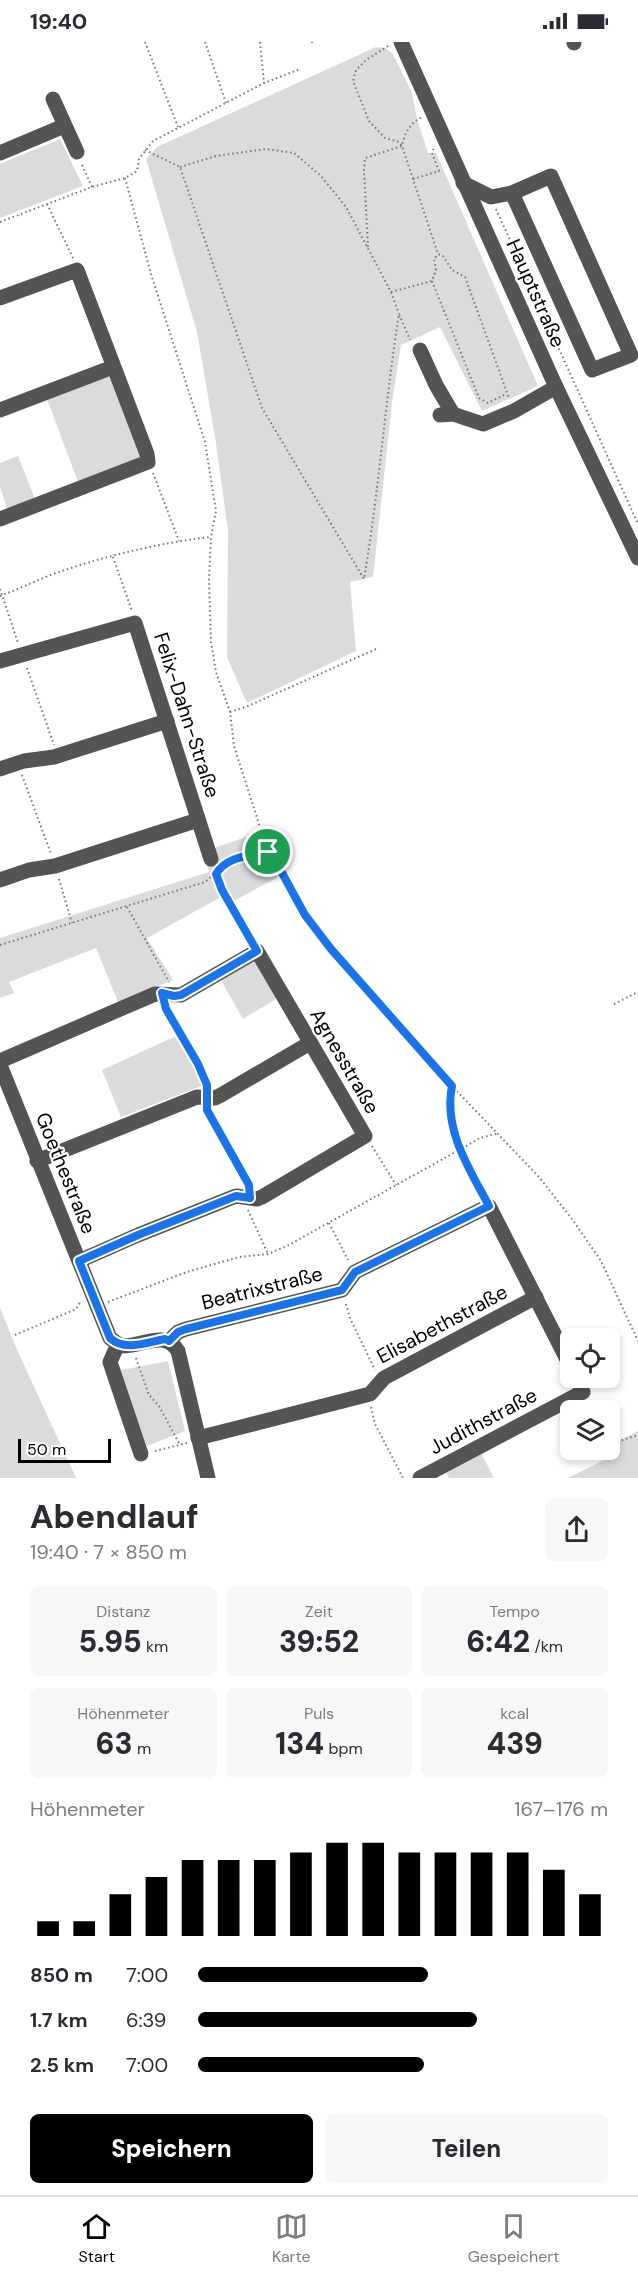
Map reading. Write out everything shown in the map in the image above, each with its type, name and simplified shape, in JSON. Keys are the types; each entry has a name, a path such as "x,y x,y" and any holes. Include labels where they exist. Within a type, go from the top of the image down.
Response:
{"street":[{"name":"Hauptstraße","path":"397,43 445,140 556,387 638,558"},
{"path":"53,99 77,152"},
{"path":"0,153 64,126"},
{"path":"464,183 491,196 512,192 551,176 631,355 592,370 512,192"},
{"path":"0,298 77,270 147,454 148,462 0,519"},
{"path":"415,345 436,385 447,414 483,424 514,411 556,387"},
{"path":"0,410 113,367"},
{"path":"0,661 135,623"},
{"name":"Felix-Dahn-Straße","path":"135,623 211,859"},
{"path":"0,769 54,756 167,721"},
{"path":"0,880 29,870 55,866 198,820"},
{"path":"0,1063 155,994 181,995 257,951"},
{"name":"Agnesstraße","path":"79,1261 236,1196 262,1197 365,1136 257,951"},
{"path":"37,1161 196,1097 207,1098 221,1095 310,1042"},
{"name":"Goethestraße","path":"0,1063 37,1161 110,1338 126,1345"},
{"path":"489,1206 560,1345"},
{"name":"Beatrixstraße","path":"169,1341 178,1332 186,1329 342,1290 355,1272 489,1206"},
{"name":"Elisabethstraße","path":"198,1438 370,1394 384,1378 536,1297"},
{"path":"141,1454 110,1362 126,1345 165,1339 178,1351 208,1478"},
{"name":"Judithstraße","path":"420,1478 583,1392 581,1388"}],"path":[{"path":"145,42 178,127"},
{"path":"205,42 226,104"},
{"path":"260,42 264,83"},
{"path":"397,43 366,60 356,70 353,81 369,121 385,138 399,142 402,146 438,254 443,256 452,270 465,277 514,411"},
{"path":"0,222 92,187 125,178 137,171 139,159 153,141 264,83 300,69"},
{"path":"402,146 404,134 417,119 424,116"},
{"path":"413,178 439,171 432,153 436,143 445,140"},
{"path":"368,249 365,158 402,146"},
{"path":"145,150 180,167 216,156 256,150 294,153 321,176 346,207 391,292 415,345"},
{"path":"77,152 92,187"},
{"path":"180,167 262,408 364,579 372,533 389,375 399,314"},
{"path":"125,178 151,274 205,442 216,511 211,537 209,580 211,642 216,672 230,712 234,746 268,852 275,860 305,915 331,949 452,1086 539,1177 572,1220 601,1261 638,1341"},
{"path":"491,196 638,524"},
{"path":"47,204 77,270"},
{"path":"438,254 434,259 436,270 432,281 479,398 488,403 507,393"},
{"path":"391,292 432,281"},
{"path":"556,387 573,379"},
{"path":"148,462 178,541"},
{"path":"1,596 57,573 113,557 178,541 211,537"},
{"path":"113,557 135,623"},
{"path":"0,589 54,746 54,756"},
{"path":"230,712 375,649"},
{"path":"19,763 72,922"},
{"path":"0,945 205,882 216,874 220,867 234,859 268,852"},
{"path":"216,874 222,890 257,951"},
{"path":"127,906 169,981 166,1009 198,1064 207,1085 207,1110 249,1185 248,1212 268,1254"},
{"path":"614,1004 638,992"},
{"path":"452,1086 449,1098 459,1150 489,1206"},
{"path":"97,1306 187,1272 239,1257 268,1254 287,1246 480,1138 499,1133"},
{"path":"365,1136 396,1185"},
{"path":"328,1223 355,1272"},
{"path":"15,1335 76,1309 90,1289"},
{"path":"342,1290 350,1318 376,1374 376,1387 370,1401 375,1424 403,1478"},
{"path":"126,1345 149,1395 159,1406 180,1446 141,1454"},
{"path":"620,1441 638,1435"}],"shaded area":[{"path":"376,47 385,48 393,54 412,93 417,119 428,153 436,153 538,386 482,411 440,327 401,345 392,403 373,577 350,582 356,651 247,703 227,657 228,531 197,332 146,159 157,147"},
{"path":"60,139 83,186 0,218 0,164"},
{"path":"111,376 141,458 78,482 47,399"},
{"path":"18,456 35,499 7,508 0,487 0,463"},
{"path":"260,832 263,855 273,861 280,876 226,905 221,897 147,938 173,980 118,1002 96,948 9,982 14,993 0,998 0,938 209,872 203,852"},
{"path":"255,960 279,997 243,1019 219,977"},
{"path":"176,1036 200,1073 204,1085 121,1117 102,1070"},
{"path":"0,1308 18,1352 76,1478 0,1478"},
{"path":"168,1361 185,1431 147,1446 117,1371"},
{"path":"638,1431 638,1478 568,1478 604,1460 620,1460 621,1440"},
{"path":"480,1451 494,1478 449,1478 444,1468"}],"route":[{"path":"268,852 275,860 305,915 331,949 452,1086 449,1098 459,1150 489,1206 355,1272 342,1290 186,1329 178,1332 169,1341 165,1339 124,1346 110,1338 79,1261 236,1196 250,1198 249,1185 207,1110 207,1085 198,1064 166,1009 162,993 181,995 257,951 222,890 216,874 220,867 234,859 268,852"}]}
